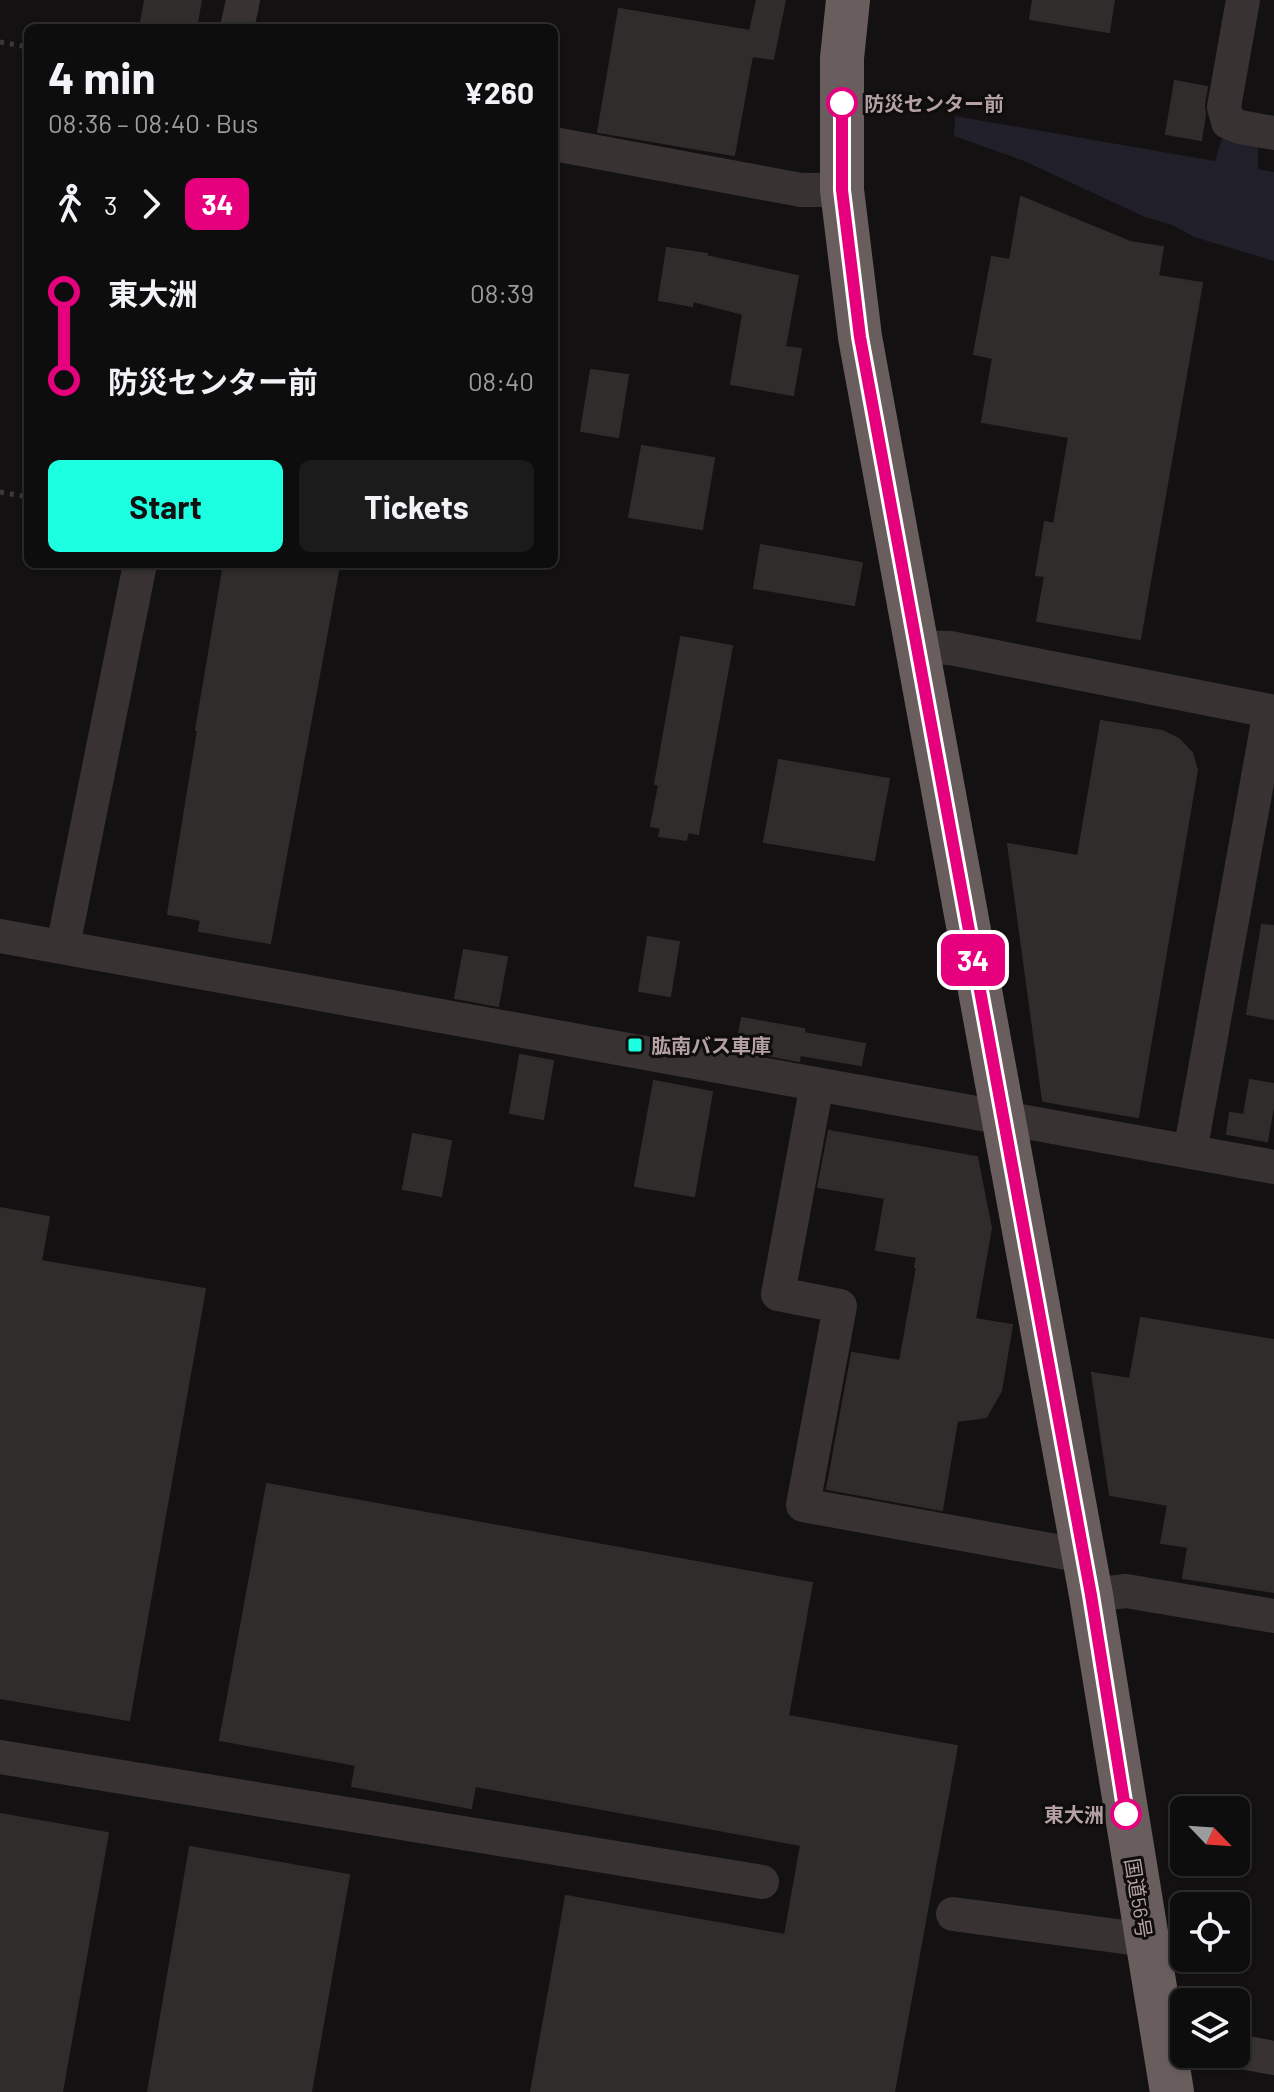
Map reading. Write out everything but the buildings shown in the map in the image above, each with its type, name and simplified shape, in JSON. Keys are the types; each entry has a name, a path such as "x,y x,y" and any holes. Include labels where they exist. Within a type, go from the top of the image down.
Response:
{"highway":[{"name":"国道56号","path":"848,0 842,58 842,190 860,337 1087,1576 1146,1940 1170,2027"},
{"name":"国道56号","path":"1172,2092 1174,2068"}],"street":[{"path":"238,24 243,0"},
{"path":"1243,0 1224,107 1228,122 1274,133"},
{"path":"558,145 801,190 842,190"},
{"path":"63,946 139,568"},
{"path":"917,647 950,648 1272,712 1190,1152"},
{"path":"0,936 1274,1167"},
{"path":"817,1084 778,1294 840,1306 803,1505 1087,1576 1126,1591 1274,1616"},
{"path":"0,1757 762,1882"},
{"path":"953,1914 1146,1940"},
{"path":"1250,2054 1274,2058"}],"path":[{"path":"0,42 24,46"},
{"path":"0,492 24,496"}],"shaded area":[{"path":"955,116 1215,161 1225,128 1258,142 1258,169 1274,172 1274,261 1194,237 1024,161 954,136"}],"bus line":[{"name":"34","path":"842,103 842,190 860,337 1091,1595 1126,1814"}],"place":[{"name":"防災センター前","path":"842,103"},
{"name":"肱南バス車庫","path":"635,1045"},
{"name":"東大洲","path":"1126,1814"}]}
